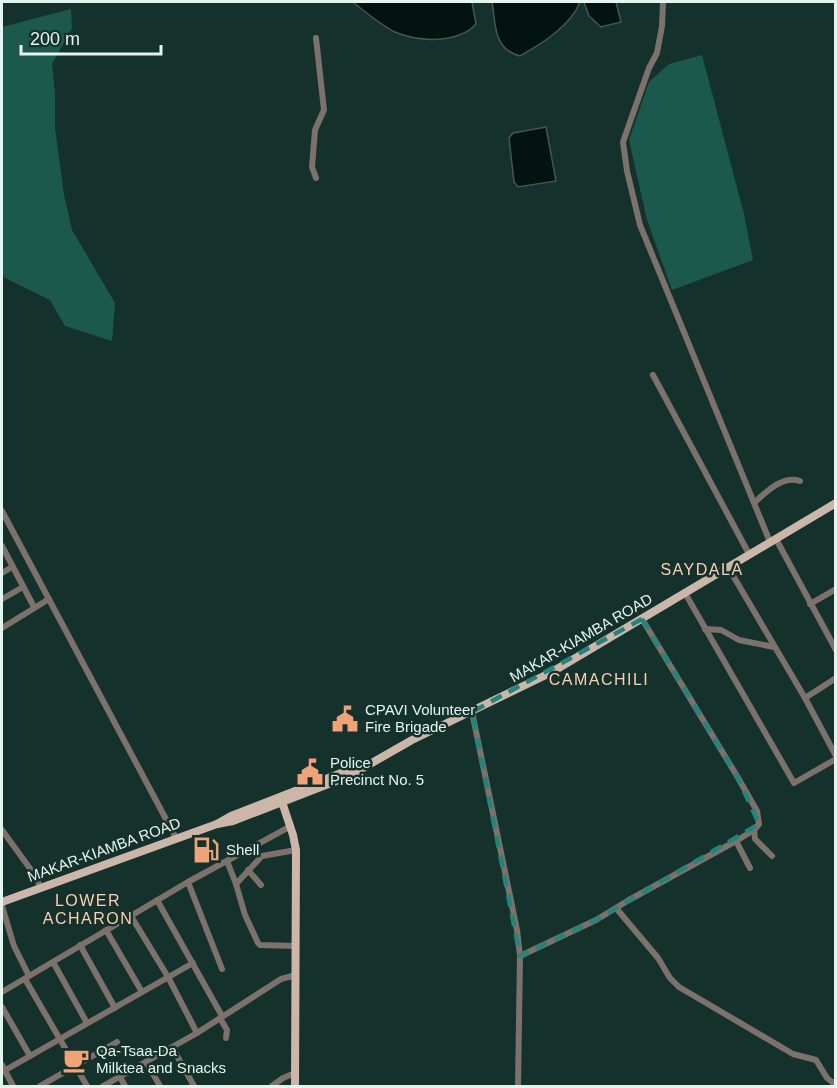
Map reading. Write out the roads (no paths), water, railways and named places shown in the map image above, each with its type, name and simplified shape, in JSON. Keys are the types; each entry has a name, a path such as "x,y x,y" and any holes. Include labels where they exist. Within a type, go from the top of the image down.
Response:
{"main road":[{"name":"MAKAR-KIAMBA ROAD","path":"2,904 216,824 231,816 281,800 364,765 552,672 836,503"},
{"name":"MAKAR-KIAMBA ROAD","path":"216,824 233,821 265,809 281,800 300,796 341,779 364,765"},
{"path":"288,820 300,796"},
{"path":"281,800 296,849 296,1086"},
{"path":"265,809 278,813 288,820"}],"street":[{"path":"663,2 662,26 657,53 649,68 623,142 627,171 640,225 755,502 773,541 836,650"},
{"path":"316,38 324,110 315,130 312,167 316,178"},
{"path":"653,375 749,554"},
{"path":"755,502 789,479 800,481"},
{"path":"2,511 176,838"},
{"path":"2,546 34,607"},
{"path":"2,573 12,567"},
{"path":"685,593 794,783 836,758 805,698 728,567"},
{"path":"2,599 23,587"},
{"path":"810,604 836,589"},
{"path":"2,628 49,599"},
{"path":"520,956 596,920 736,841 754,830 759,824 757,811 642,619"},
{"path":"705,628 721,630 739,640 775,647"},
{"path":"805,698 836,678"},
{"path":"472,712 517,930 520,956 518,1086"},
{"path":"2,992 227,861 288,820"},
{"path":"2,830 34,874 41,888"},
{"path":"754,830 755,839 772,856"},
{"path":"736,841 750,868"},
{"path":"236,884 262,856 296,849"},
{"path":"227,861 258,943 296,946"},
{"path":"248,870 261,885"},
{"path":"188,882 222,969"},
{"path":"158,900 227,1028 226,1038"},
{"path":"2,904 5,932 27,978 87,1086"},
{"path":"616,908 679,987 793,1054 816,1060 827,1078 836,1085"},
{"path":"131,916 168,977 197,1033"},
{"path":"106,930 142,992"},
{"path":"80,945 115,1008"},
{"path":"52,962 87,1023"},
{"path":"14,1086 3,1069 30,1056 193,963"},
{"path":"103,1086 197,1033 281,979 296,975"},
{"path":"2,1007 30,1056"},
{"path":"40,1086 117,1041"},
{"path":"172,1047 194,1086"},
{"path":"146,1062 160,1086"},
{"path":"272,1086 296,1073"},
{"path":"120,1077 125,1086"}],"place":[{"name":"CPAVI Volunteer Fire Brigade","path":"345,719"},
{"name":"Police Precinct No. 5","path":"310,772"},
{"name":"Shell","path":"206,850"},
{"name":"Qa-Tsaa-Da Milktea and Snacks","path":"76,1060"}],"district":[{"name":"SAYDALA","path":"702,569"},
{"name":"CAMACHILI","path":"599,679"},
{"name":"LOWER ACHARON","path":"88,909"}]}
